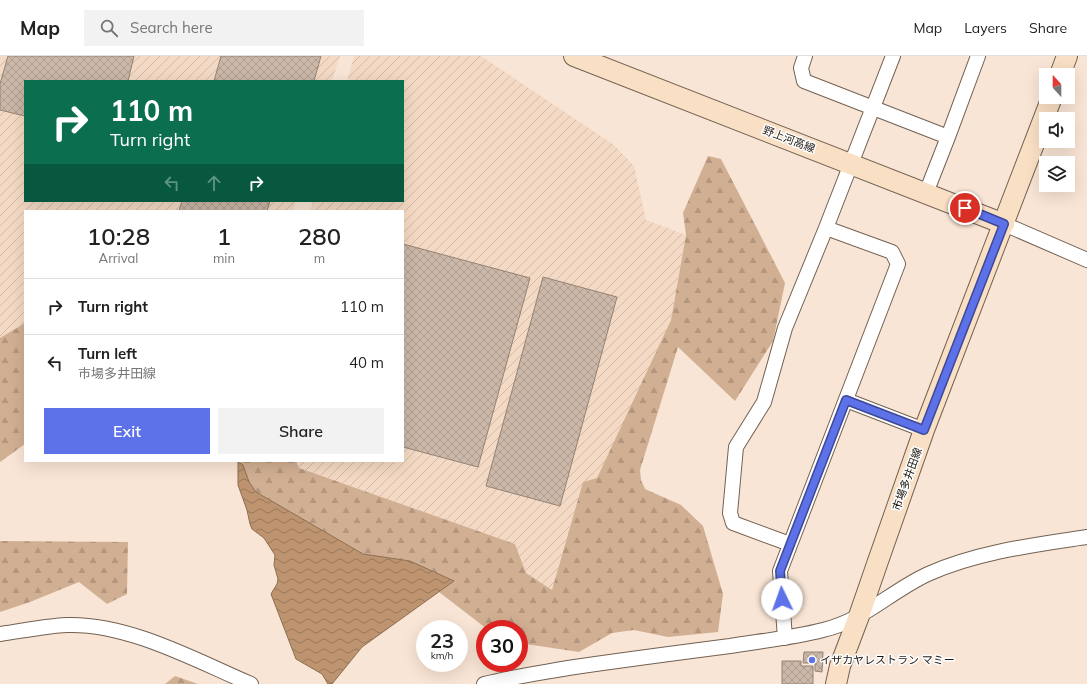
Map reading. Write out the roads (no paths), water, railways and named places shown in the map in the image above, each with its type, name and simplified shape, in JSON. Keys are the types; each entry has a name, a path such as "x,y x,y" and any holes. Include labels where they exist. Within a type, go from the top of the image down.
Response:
{"main road":[{"name":"野上河高線","path":"574,56 1004,224"},
{"path":"1063,68 1067,56"},
{"name":"市場多井田線","path":"836,684 840,666 924,430 1049,104"}],"street":[{"path":"805,56 800,68 804,81 948,137"},
{"path":"790,544 733,523 730,513 736,447 764,402 785,328 826,228 893,56"},
{"path":"926,193 978,56"},
{"path":"1004,224 1087,260"},
{"path":"785,638 780,571 898,264 892,252 826,228"},
{"path":"846,400 924,430"},
{"path":"484,684 532,674 785,638 825,630 859,616 904,586 928,574 963,561 1087,537"},
{"path":"0,634 66,625 97,627 144,638 251,684"}],"water":[{"path":"238,462 243,465 249,482 256,492 363,554 410,561 454,581 362,647 332,684 328,684 322,674 296,659 271,594 277,584 278,579 274,565 275,555 264,538 252,529 250,524 247,510 238,485"}],"place":[{"name":"イザカヤレストラン マミー","path":"812,660"}]}
